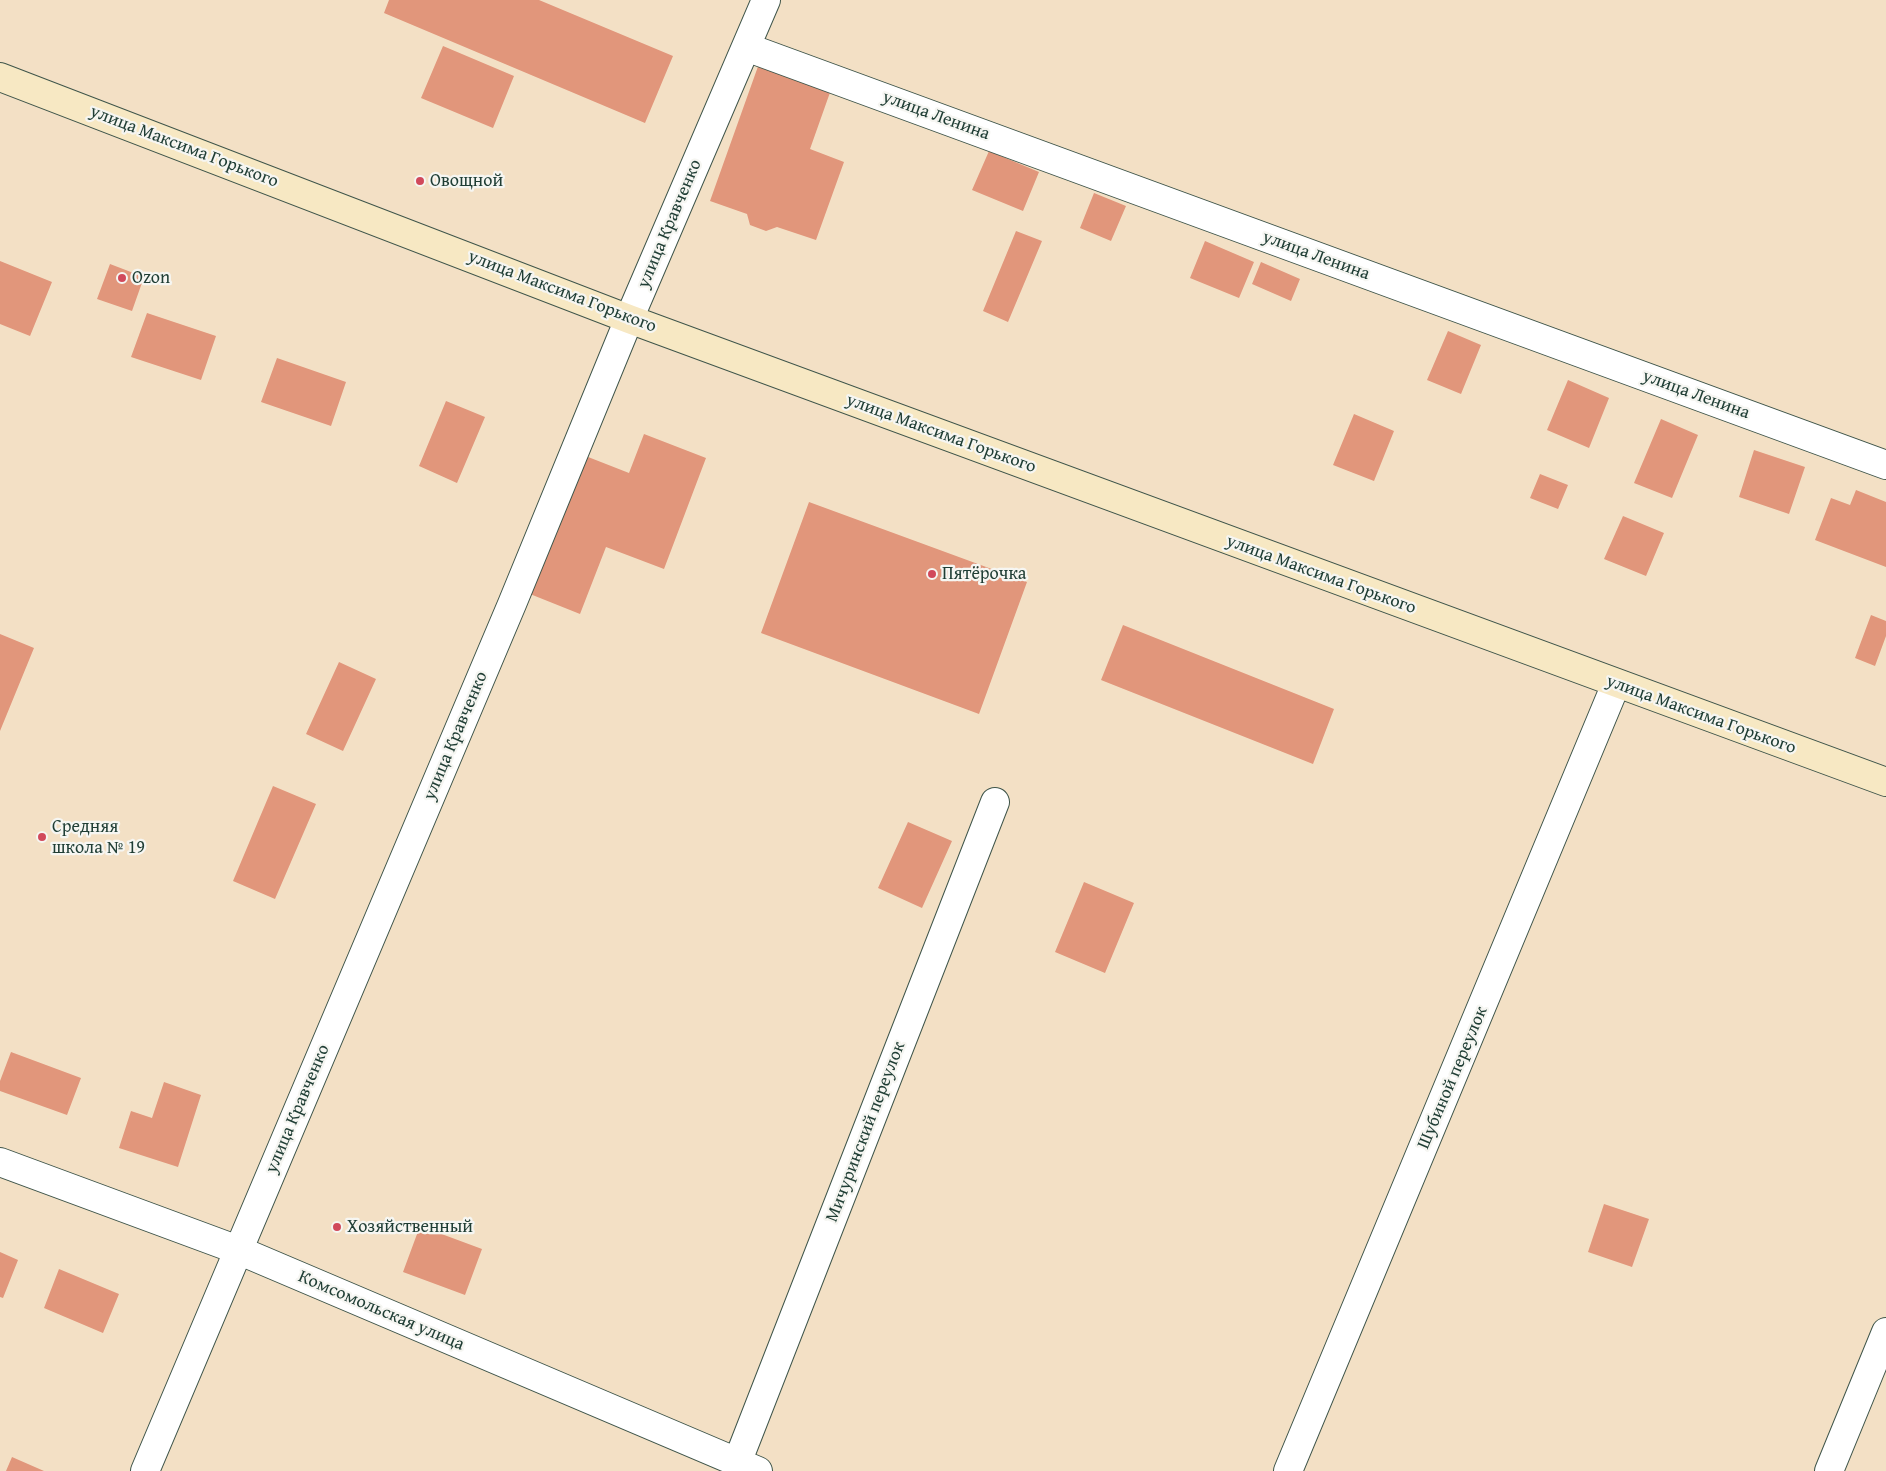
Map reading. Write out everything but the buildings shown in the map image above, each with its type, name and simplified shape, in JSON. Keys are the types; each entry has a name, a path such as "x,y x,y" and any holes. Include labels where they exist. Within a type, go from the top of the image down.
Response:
{"main road":[{"name":"улица Максима Горького","path":"0,77 629,319 1886,782"}],"street":[{"name":"улица Кравченко","path":"145,1471 512,604 629,319 766,0"},
{"name":"улица Ленина","path":"746,47 1886,465"},
{"name":"Шубиной переулок","path":"1288,1471 1616,684"},
{"name":"Мичуринский переулок","path":"748,1467 995,802"},
{"name":"Комсомольская улица","path":"0,1162 238,1250 748,1467"},
{"path":"1829,1471 1886,1332"}],"place":[{"name":"Овощной","path":"420,181"},
{"name":"Ozon","path":"122,278"},
{"name":"Пятёрочка","path":"932,574"},
{"name":"Средняя школа № 19","path":"42,837"},
{"name":"Хозяйственный","path":"337,1227"}]}
